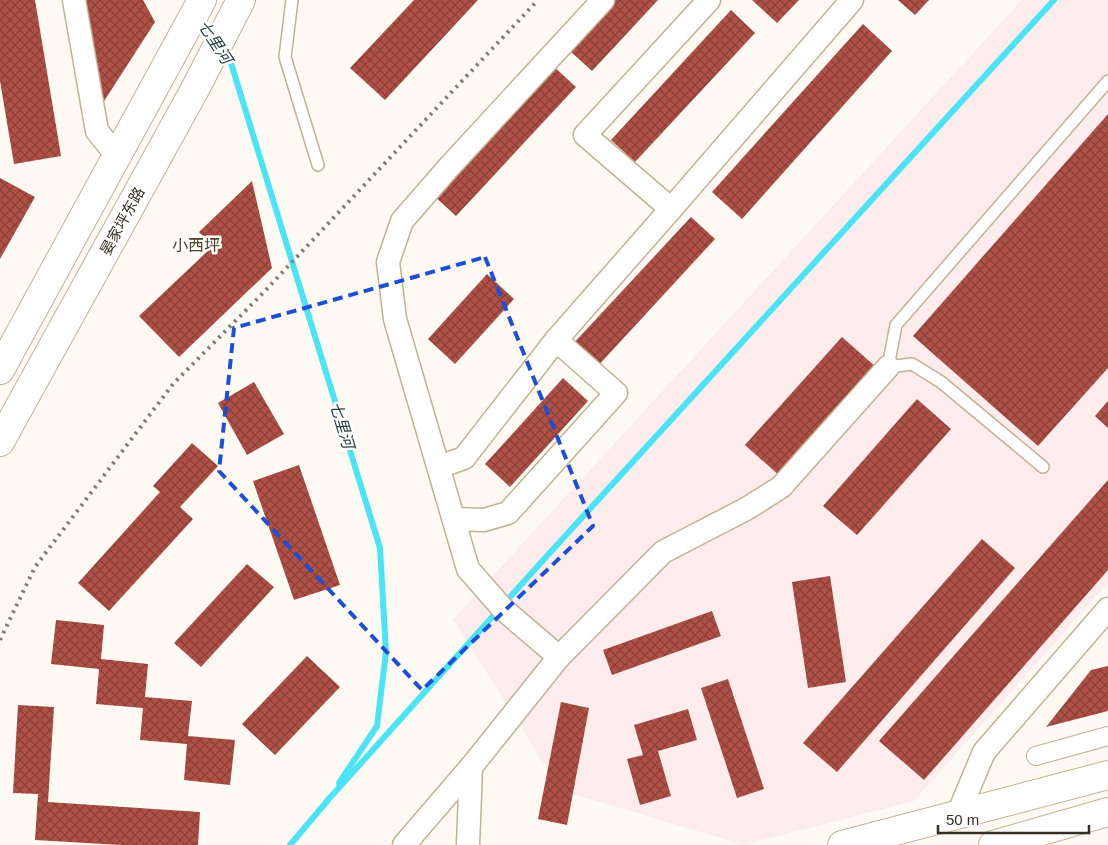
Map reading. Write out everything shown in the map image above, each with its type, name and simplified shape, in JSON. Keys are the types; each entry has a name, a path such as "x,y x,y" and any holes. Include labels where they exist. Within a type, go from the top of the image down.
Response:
{"highway":[{"path":"0,370 118,157 202,0"},
{"name":"晏家坪东路","path":"0,442 194,91 242,0"},
{"path":"842,845 1108,775"},
{"path":"993,845 1108,812"}],"street":[{"path":"74,0 97,131 118,157"},
{"path":"552,652 504,610 468,569 395,319 388,262 402,221 449,166 603,0"},
{"path":"670,209 585,135 709,0"},
{"path":"439,467 464,458 556,340 852,0"},
{"path":"454,519 484,520 508,513 616,393 556,340"},
{"path":"404,845 471,766 552,652 663,552 746,509 781,487 888,367"},
{"path":"958,814 984,752 1108,609"},
{"path":"1036,756 1108,736"},
{"path":"468,845 471,766"}],"lane":[{"path":"292,0 284,57 318,165"},
{"path":"1043,467 941,382 912,364 888,367 896,325 1108,81"}],"highlighted area":[{"path":"485,257 593,526 422,690 219,471 234,328"}],"shaded area":[{"path":"1022,0 1108,0 1108,583 914,801 744,845 560,790 453,619"}],"building":[{"path":"0,0 35,0 61,156 14,164 0,81"},
{"path":"80,0 143,0 155,22 99,109"},
{"path":"414,0 478,0 385,100 350,68"},
{"path":"613,0 658,0 592,71 568,49"},
{"path":"752,0 799,0 777,23"},
{"path":"898,0 929,0 915,15"},
{"path":"731,10 755,33 635,162 611,140"},
{"path":"863,24 892,51 742,219 712,192"},
{"path":"551,64 576,87 456,216 431,193"},
{"path":"1108,114 1108,368 1038,446 913,336"},
{"path":"0,178 35,197 0,259"},
{"path":"252,181 272,268 179,357 139,316 212,247 199,232"},
{"path":"691,217 715,239 596,368 571,346"},
{"path":"487,274 514,299 455,364 428,339"},
{"path":"842,337 877,368 781,477 745,445"},
{"path":"563,378 588,401 510,487 485,464"},
{"path":"254,382 284,434 247,455 218,403"},
{"path":"917,399 951,429 857,535 823,506"},
{"path":"1108,401 1108,428 1095,416"},
{"path":"192,443 218,466 180,507 193,519 109,611 78,583 160,492 153,486"},
{"path":"299,465 340,585 294,600 253,481"},
{"path":"1108,480 1108,570 924,780 879,741"},
{"path":"982,539 1015,568 837,772 803,743"},
{"path":"247,564 274,587 201,667 174,643"},
{"path":"830,576 846,682 808,688 792,582"},
{"path":"712,611 721,636 612,675 603,650"},
{"path":"56,620 104,625 101,659 148,664 145,697 192,701 188,736 235,740 230,785 184,780 187,744 140,740 143,708 96,704 99,669 51,664"},
{"path":"307,656 340,687 275,755 242,724"},
{"path":"1108,666 1108,711 1046,727 1091,670"},
{"path":"728,679 764,789 737,798 701,688"},
{"path":"561,702 589,708 567,825 538,819"},
{"path":"18,705 54,707 48,802 200,812 198,845 121,845 35,840 38,794 13,793"},
{"path":"688,709 697,740 658,751 671,796 640,805 627,759 643,755 634,725"}],"waterway":[{"path":"327,801 546,557 1054,0"},
{"name":"七里河","path":"200,19 213,38"},
{"name":"七里河","path":"222,50 231,63 380,548 386,652 377,726 339,783"},
{"name":"七里河","path":"290,845 328,800"}],"railway":[{"path":"0,640 35,567 173,384 263,293 538,0"}],"district":[{"name":"小西坪","path":"196,245"}]}
